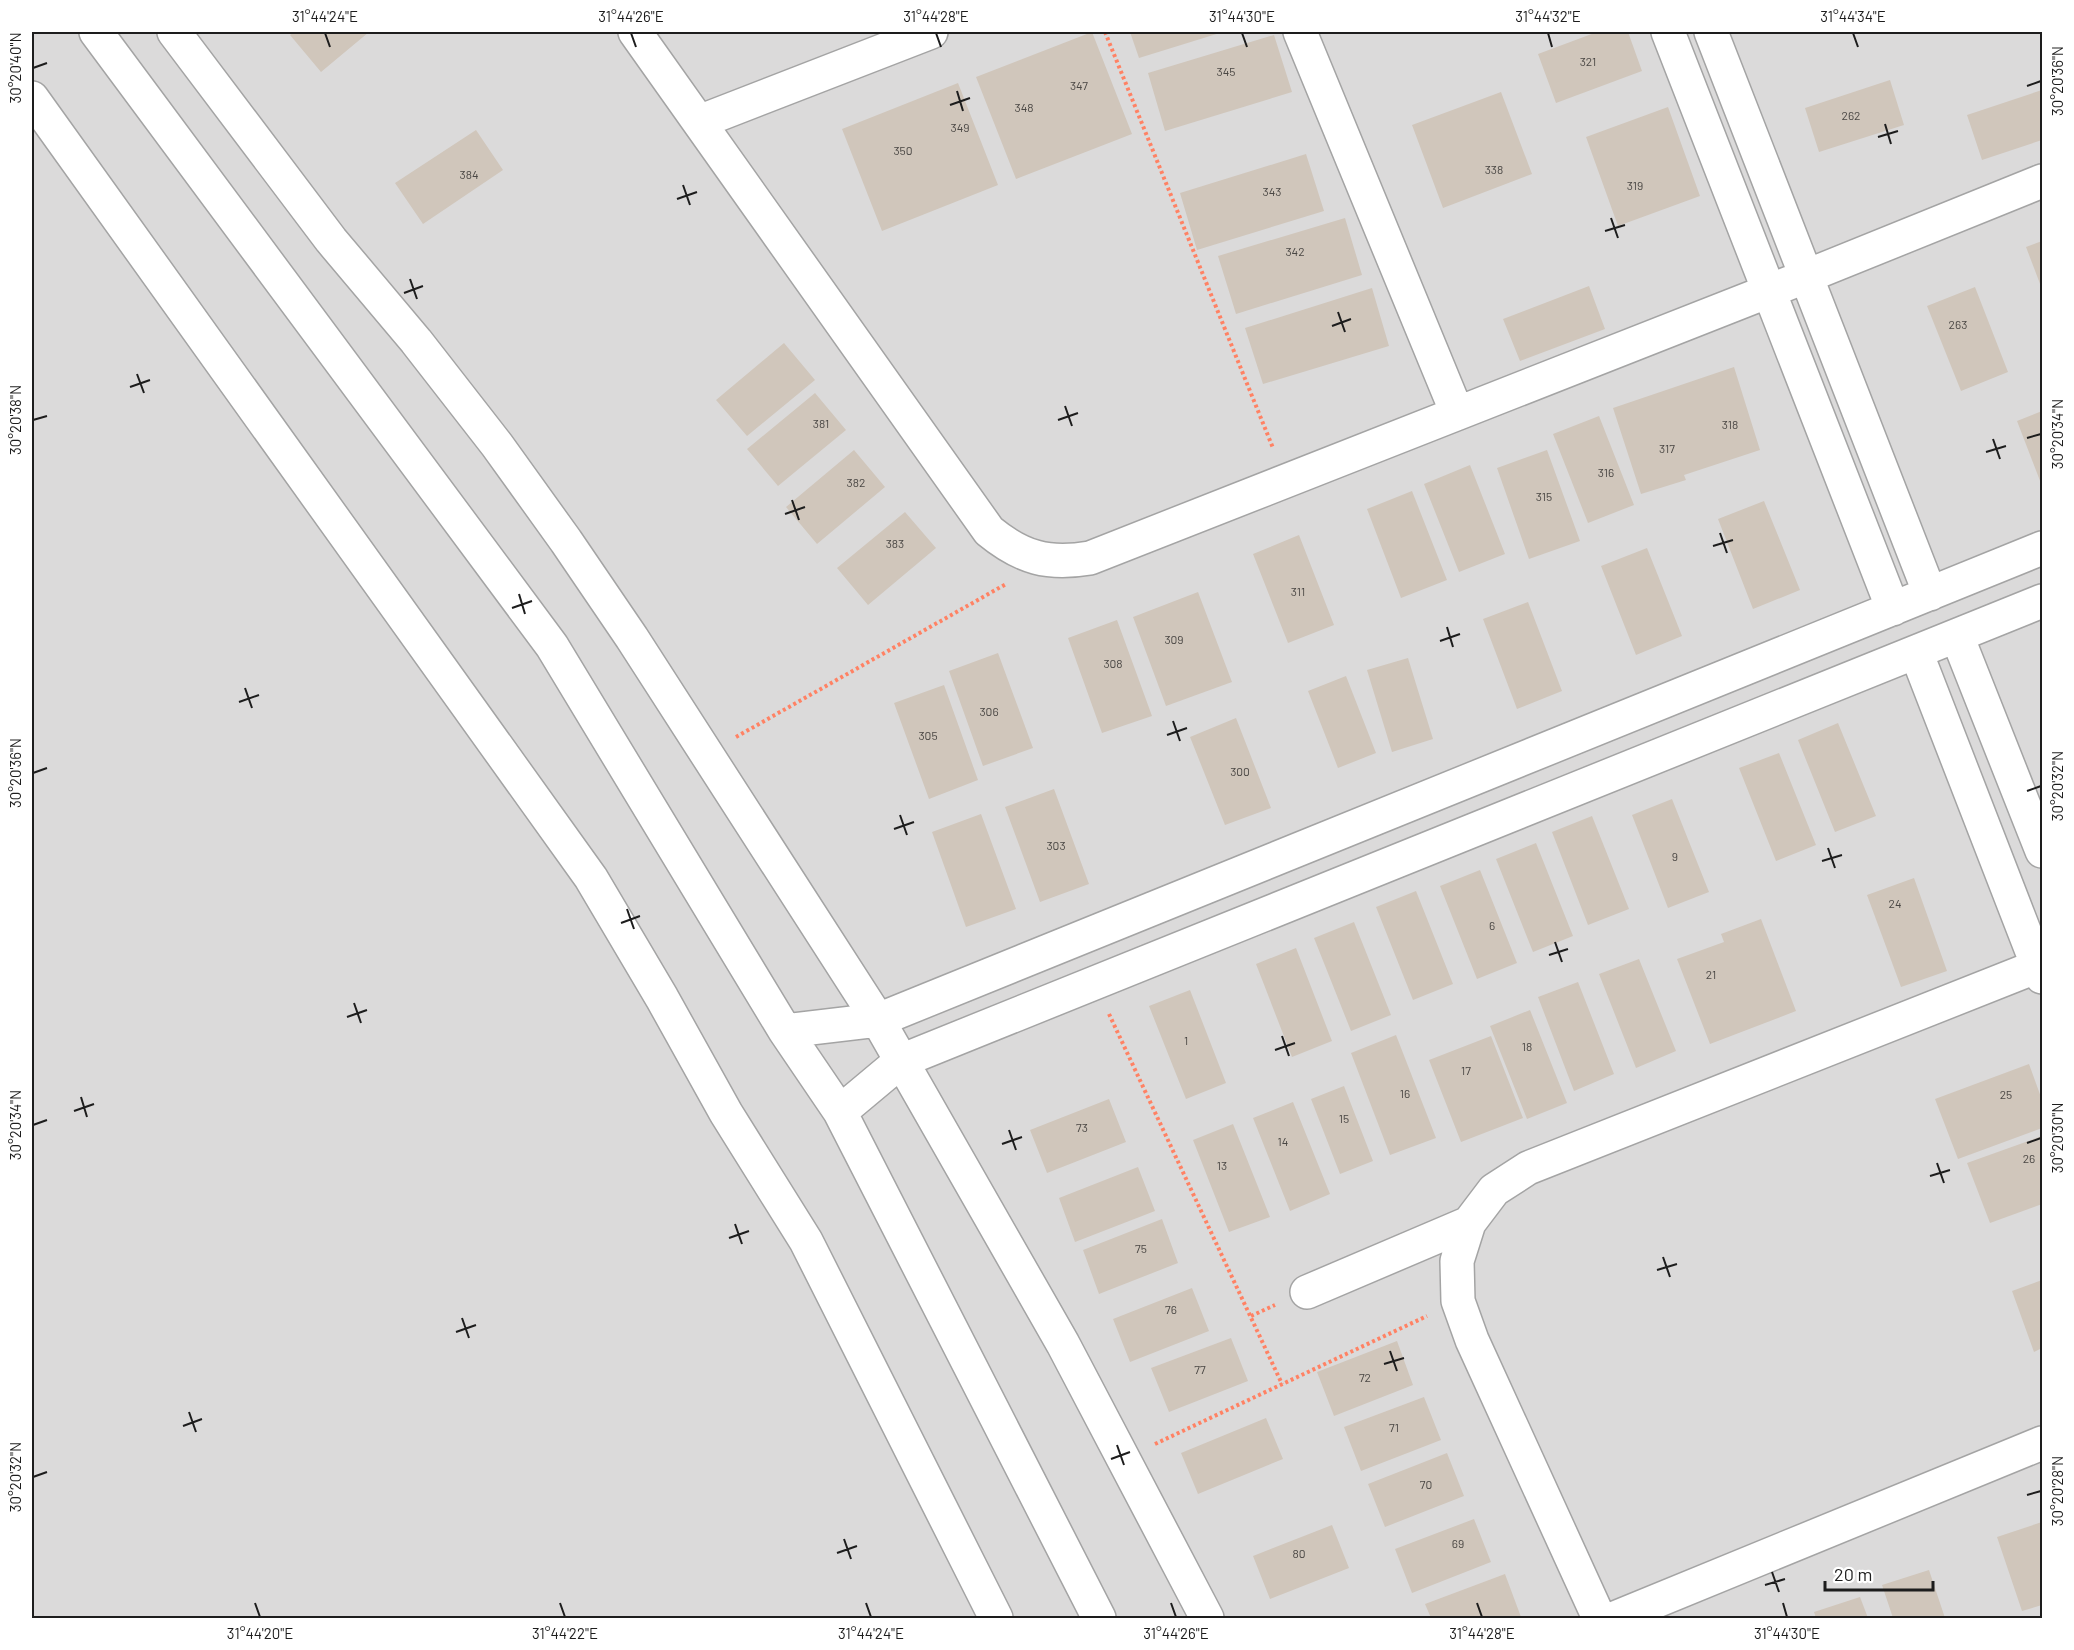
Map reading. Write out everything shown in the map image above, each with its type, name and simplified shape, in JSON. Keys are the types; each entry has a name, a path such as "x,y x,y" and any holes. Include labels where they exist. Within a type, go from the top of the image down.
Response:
{"street":[{"path":"96,32 552,645 785,1031 840,1112 1099,1618"},
{"path":"174,32 330,240 416,341 497,445 573,550 706,753 878,1020 1000,1232 1124,1458 1207,1618"},
{"path":"635,32 989,531 1006,545 1026,555 1047,561 1090,558 2043,181"},
{"path":"699,122 931,32"},
{"path":"1300,32 1457,413"},
{"path":"1668,32 1893,609"},
{"path":"1712,32 1930,594"},
{"path":"32,98 591,878 726,1113 806,1241 996,1618"},
{"path":"785,1031 878,1020 2043,548"},
{"path":"840,1112 901,1061 2043,601"},
{"path":"1957,636 2043,851"},
{"path":"1599,1618 1472,1340 1458,1301 1457,1261 1469,1223 1494,1190 1528,1168 2040,972 1916,652"},
{"path":"1307,1292 1469,1223"},
{"path":"1615,1618 2043,1443"}],"path":[{"path":"1105,32 1286,480"},
{"path":"706,753 1047,561"},
{"path":"1095,983 1282,1384"},
{"path":"1124,1458 1458,1301"}],"shaded area":[{"path":"32,32 2042,32 2042,1618 32,1618"}],"building":[{"path":"294,32 369,32 321,72 290,35"},
{"path":"1092,32 1132,134 1016,179 976,77"},
{"path":"1130,32 1223,32 1139,58"},
{"path":"1597,32 1628,32 1642,71 1556,103 1538,54"},
{"path":"1274,35 1292,92 1165,131 1148,73"},
{"path":"1890,80 1904,125 1819,152 1805,108"},
{"path":"958,83 998,185 882,231 842,129"},
{"path":"2042,90 2042,140 1982,160 1967,115"},
{"path":"1501,92 1532,174 1443,208 1412,125"},
{"path":"1668,107 1700,196 1618,226 1586,137"},
{"path":"476,130 503,170 423,224 395,183"},
{"path":"1306,154 1324,211 1197,250 1180,193"},
{"path":"1345,218 1362,275 1236,314 1218,256"},
{"path":"2042,241 2042,289 2026,247"},
{"path":"1589,286 1605,329 1520,361 1503,319"},
{"path":"1975,287 2008,372 1961,391 1927,306"},
{"path":"1372,288 1389,346 1263,384 1245,328"},
{"path":"784,343 815,380 747,436 716,400"},
{"path":"1734,367 1760,450 1684,475 1686,480 1641,494 1613,408"},
{"path":"815,393 846,430 778,486 747,449"},
{"path":"2042,411 2042,486 2017,421"},
{"path":"1599,416 1634,505 1588,523 1553,434"},
{"path":"854,450 885,487 817,544 786,507"},
{"path":"1547,450 1580,541 1529,559 1497,468"},
{"path":"1470,465 1505,554 1459,572 1424,484"},
{"path":"1412,491 1447,580 1401,598 1367,509"},
{"path":"1764,501 1800,590 1753,609 1718,519"},
{"path":"905,512 936,548 868,605 837,568"},
{"path":"1299,535 1334,625 1288,643 1253,554"},
{"path":"1647,548 1682,636 1636,655 1601,566"},
{"path":"1198,592 1232,682 1166,706 1133,617"},
{"path":"1528,602 1562,691 1517,709 1483,619"},
{"path":"1117,620 1152,716 1102,733 1068,638"},
{"path":"998,653 1033,748 983,766 949,671"},
{"path":"1408,658 1433,739 1392,752 1367,670"},
{"path":"1346,676 1376,753 1338,768 1308,691"},
{"path":"944,685 978,780 929,799 894,703"},
{"path":"1236,718 1271,808 1225,825 1190,737"},
{"path":"1838,723 1876,816 1835,832 1798,740"},
{"path":"1779,753 1816,845 1776,861 1739,768"},
{"path":"1054,789 1089,884 1040,902 1005,807"},
{"path":"1672,799 1709,892 1668,908 1632,815"},
{"path":"981,814 1016,909 966,927 932,832"},
{"path":"1592,816 1629,909 1588,925 1552,832"},
{"path":"1536,843 1573,936 1533,952 1496,859"},
{"path":"1480,870 1517,963 1477,979 1440,886"},
{"path":"1914,878 1947,971 1901,987 1867,895"},
{"path":"1416,891 1453,984 1413,1000 1376,907"},
{"path":"1761,919 1796,1011 1710,1044 1677,959 1724,942 1721,934"},
{"path":"1354,922 1391,1015 1351,1031 1314,938"},
{"path":"1296,948 1332,1041 1292,1057 1256,964"},
{"path":"1639,959 1676,1051 1636,1068 1599,974"},
{"path":"1578,982 1614,1074 1574,1091 1538,997"},
{"path":"1190,990 1226,1083 1186,1099 1149,1006"},
{"path":"1530,1010 1567,1103 1527,1119 1490,1026"},
{"path":"1396,1035 1436,1138 1390,1155 1351,1053"},
{"path":"1491,1036 1523,1118 1461,1142 1429,1060"},
{"path":"2029,1064 2042,1100 2042,1128 1958,1159 1935,1099"},
{"path":"1344,1086 1373,1161 1340,1174 1311,1099"},
{"path":"1109,1099 1126,1142 1047,1173 1030,1130"},
{"path":"1293,1102 1330,1194 1290,1211 1253,1118"},
{"path":"1233,1124 1270,1217 1229,1232 1193,1140"},
{"path":"2042,1136 2042,1204 1990,1223 1967,1163"},
{"path":"1138,1167 1155,1211 1075,1242 1059,1198"},
{"path":"1162,1219 1178,1263 1099,1294 1083,1250"},
{"path":"2042,1280 2042,1348 2034,1352 2012,1291"},
{"path":"1192,1288 1209,1331 1130,1362 1113,1319"},
{"path":"1231,1338 1248,1381 1169,1412 1151,1368"},
{"path":"1397,1341 1413,1385 1334,1416 1317,1372"},
{"path":"1424,1397 1441,1440 1361,1471 1344,1427"},
{"path":"1266,1418 1283,1459 1198,1494 1181,1453"},
{"path":"1447,1453 1464,1496 1385,1527 1368,1484"},
{"path":"1474,1519 1491,1562 1412,1593 1395,1549"},
{"path":"2042,1522 2042,1605 2022,1611 1997,1537"},
{"path":"1332,1525 1349,1568 1270,1599 1253,1556"},
{"path":"1929,1570 1945,1618 1893,1618 1882,1585"},
{"path":"1505,1574 1521,1617 1431,1618 1425,1604"},
{"path":"1860,1597 1868,1618 1816,1618 1814,1612"}]}
